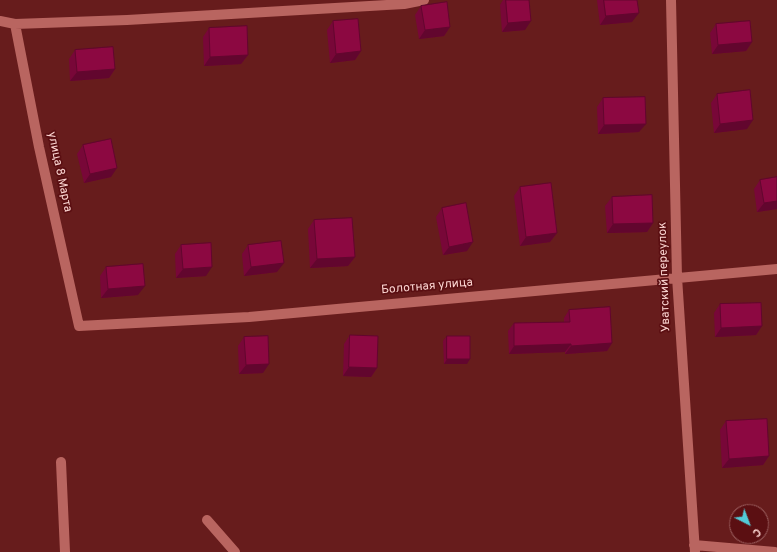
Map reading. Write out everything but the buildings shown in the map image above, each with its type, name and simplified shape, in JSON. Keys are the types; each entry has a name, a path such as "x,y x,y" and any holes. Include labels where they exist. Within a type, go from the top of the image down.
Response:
{"street":[{"path":"0,21 15,24 135,19 396,5 424,0"},
{"name":"Уватский переулок","path":"671,0 677,277 694,548"},
{"name":"улица 8 Марта","path":"15,24 39,147 79,326"},
{"name":"Болотная улица","path":"79,326 248,316 777,269"},
{"path":"61,462 65,552"},
{"path":"207,520 235,552"},
{"path":"694,548 774,552"}]}
